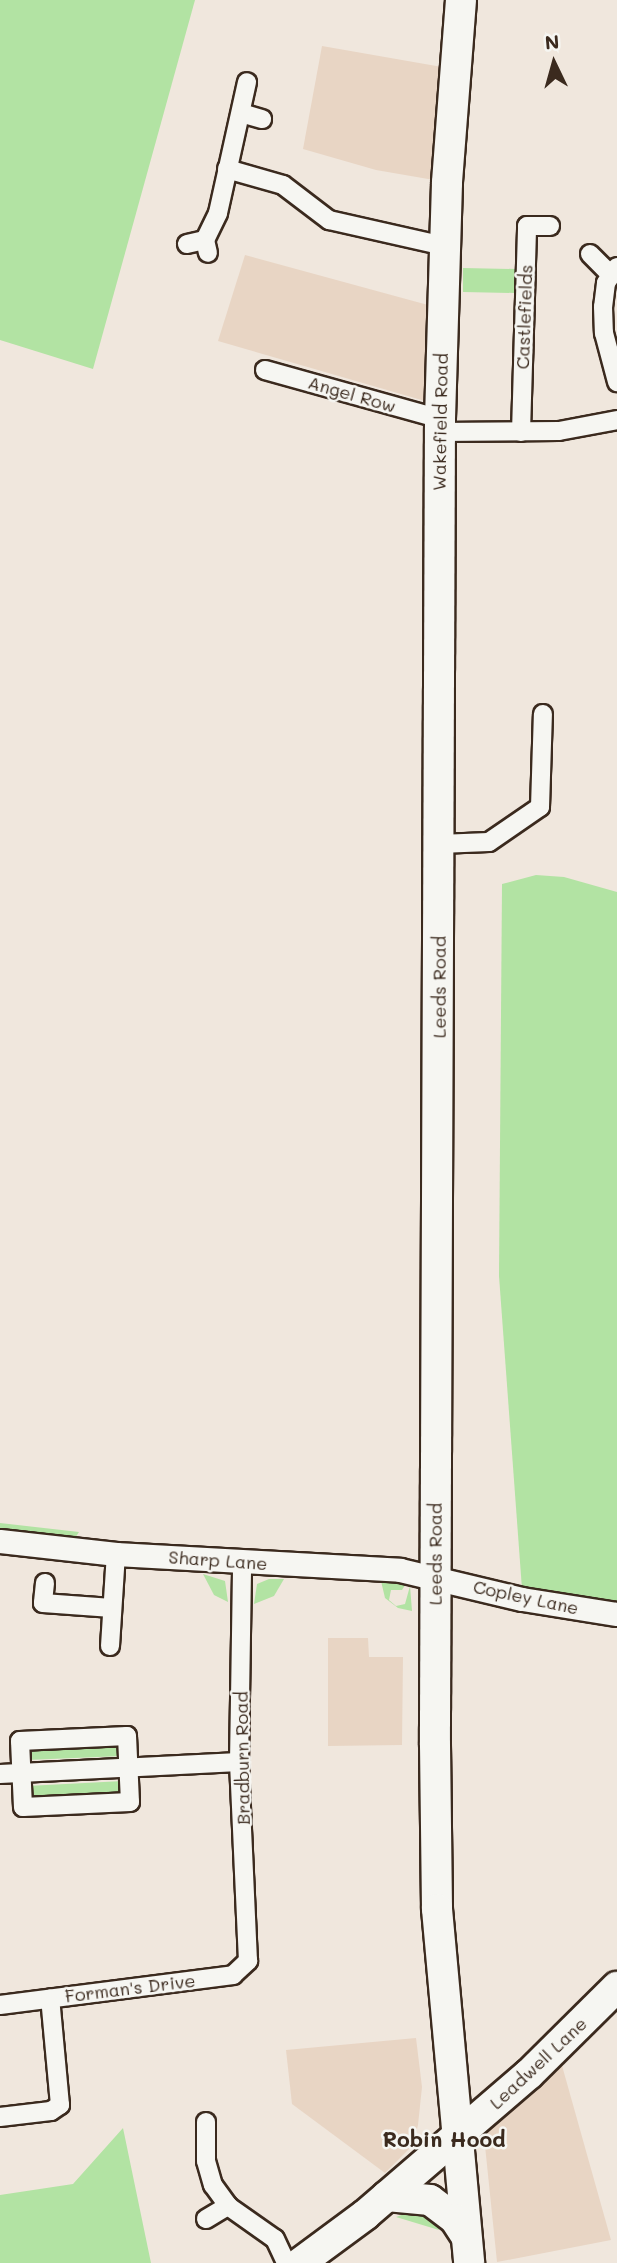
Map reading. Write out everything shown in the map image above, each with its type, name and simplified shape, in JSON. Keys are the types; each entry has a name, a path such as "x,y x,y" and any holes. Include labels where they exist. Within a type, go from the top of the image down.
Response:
{"main road":[{"name":"Wakefield Road","path":"439,844 440,426 444,246 461,0"},
{"name":"Leeds Road","path":"439,844 435,1576 437,1909 468,2250"},
{"name":"Leadwell Lane","path":"300,2263 387,2196 457,2137 512,2089 617,1987"},
{"path":"451,2070 477,2090 512,2089"},
{"path":"387,2196 430,2200 454,2219 468,2250"}],"street":[{"path":"200,245 218,214 247,82"},
{"path":"242,113 262,119"},
{"path":"227,169 283,185 329,220 444,246"},
{"name":"Castlefields","path":"521,432 527,226 550,226"},
{"path":"590,254 613,270 604,333 617,382"},
{"name":"Angel Row","path":"265,370 440,426"},
{"path":"440,426 521,432 617,420"},
{"path":"439,844 489,842 540,807 543,714"},
{"name":"Sharp Lane","path":"0,1541 116,1553 400,1570 435,1576"},
{"path":"110,1646 116,1553"},
{"name":"Bradburn Road","path":"242,1562 239,1762 249,1954"},
{"name":"Copley Lane","path":"435,1576 522,1599 617,1614"},
{"path":"44,1583 43,1603 113,1608"},
{"path":"127,1736 130,1802 23,1807 21,1773 20,1741 127,1736"},
{"path":"0,1774 239,1762"},
{"name":"Forman's Drive","path":"0,2004 233,1975 244,1967 249,1954"},
{"path":"0,2117 51,2111 60,2105 50,1998"},
{"path":"206,2122 206,2161 213,2185 228,2206 275,2239 286,2263"},
{"path":"206,2219 228,2206"}],"shaded area":[{"path":"322,46 442,67 434,180 376,170 303,149"},
{"path":"245,255 428,305 425,401 218,341"},
{"path":"328,1638 368,1638 369,1657 403,1657 402,1745 328,1746"},
{"path":"416,2038 422,2087 418,2125 413,2145 385,2173 292,2104 286,2050"},
{"path":"561,2062 611,2240 497,2262 484,2136"}],"green space":[{"path":"0,0 195,0 93,369 0,340"},
{"path":"463,268 516,269 515,293 463,292"},
{"path":"536,875 564,877 617,892 617,1604 522,1589 499,1276 502,884"},
{"path":"0,1523 79,1532 75,1538 0,1529"},
{"path":"203,1574 225,1581 228,1602 214,1595"},
{"path":"269,1579 284,1579 274,1596 254,1604 257,1584"},
{"path":"381,1581 407,1582 402,1590 391,1590 389,1600 396,1606 405,1604 410,1586 412,1611 398,1608 385,1598"},
{"path":"122,1741 122,1756 27,1760 26,1745"},
{"path":"123,1781 123,1798 28,1802 27,1786"},
{"path":"123,2128 151,2263 0,2263 0,2195 73,2184"},
{"path":"418,2209 437,2222 439,2230 396,2217"}],"district":[{"name":"Robin Hood","path":"444,2139"}]}
